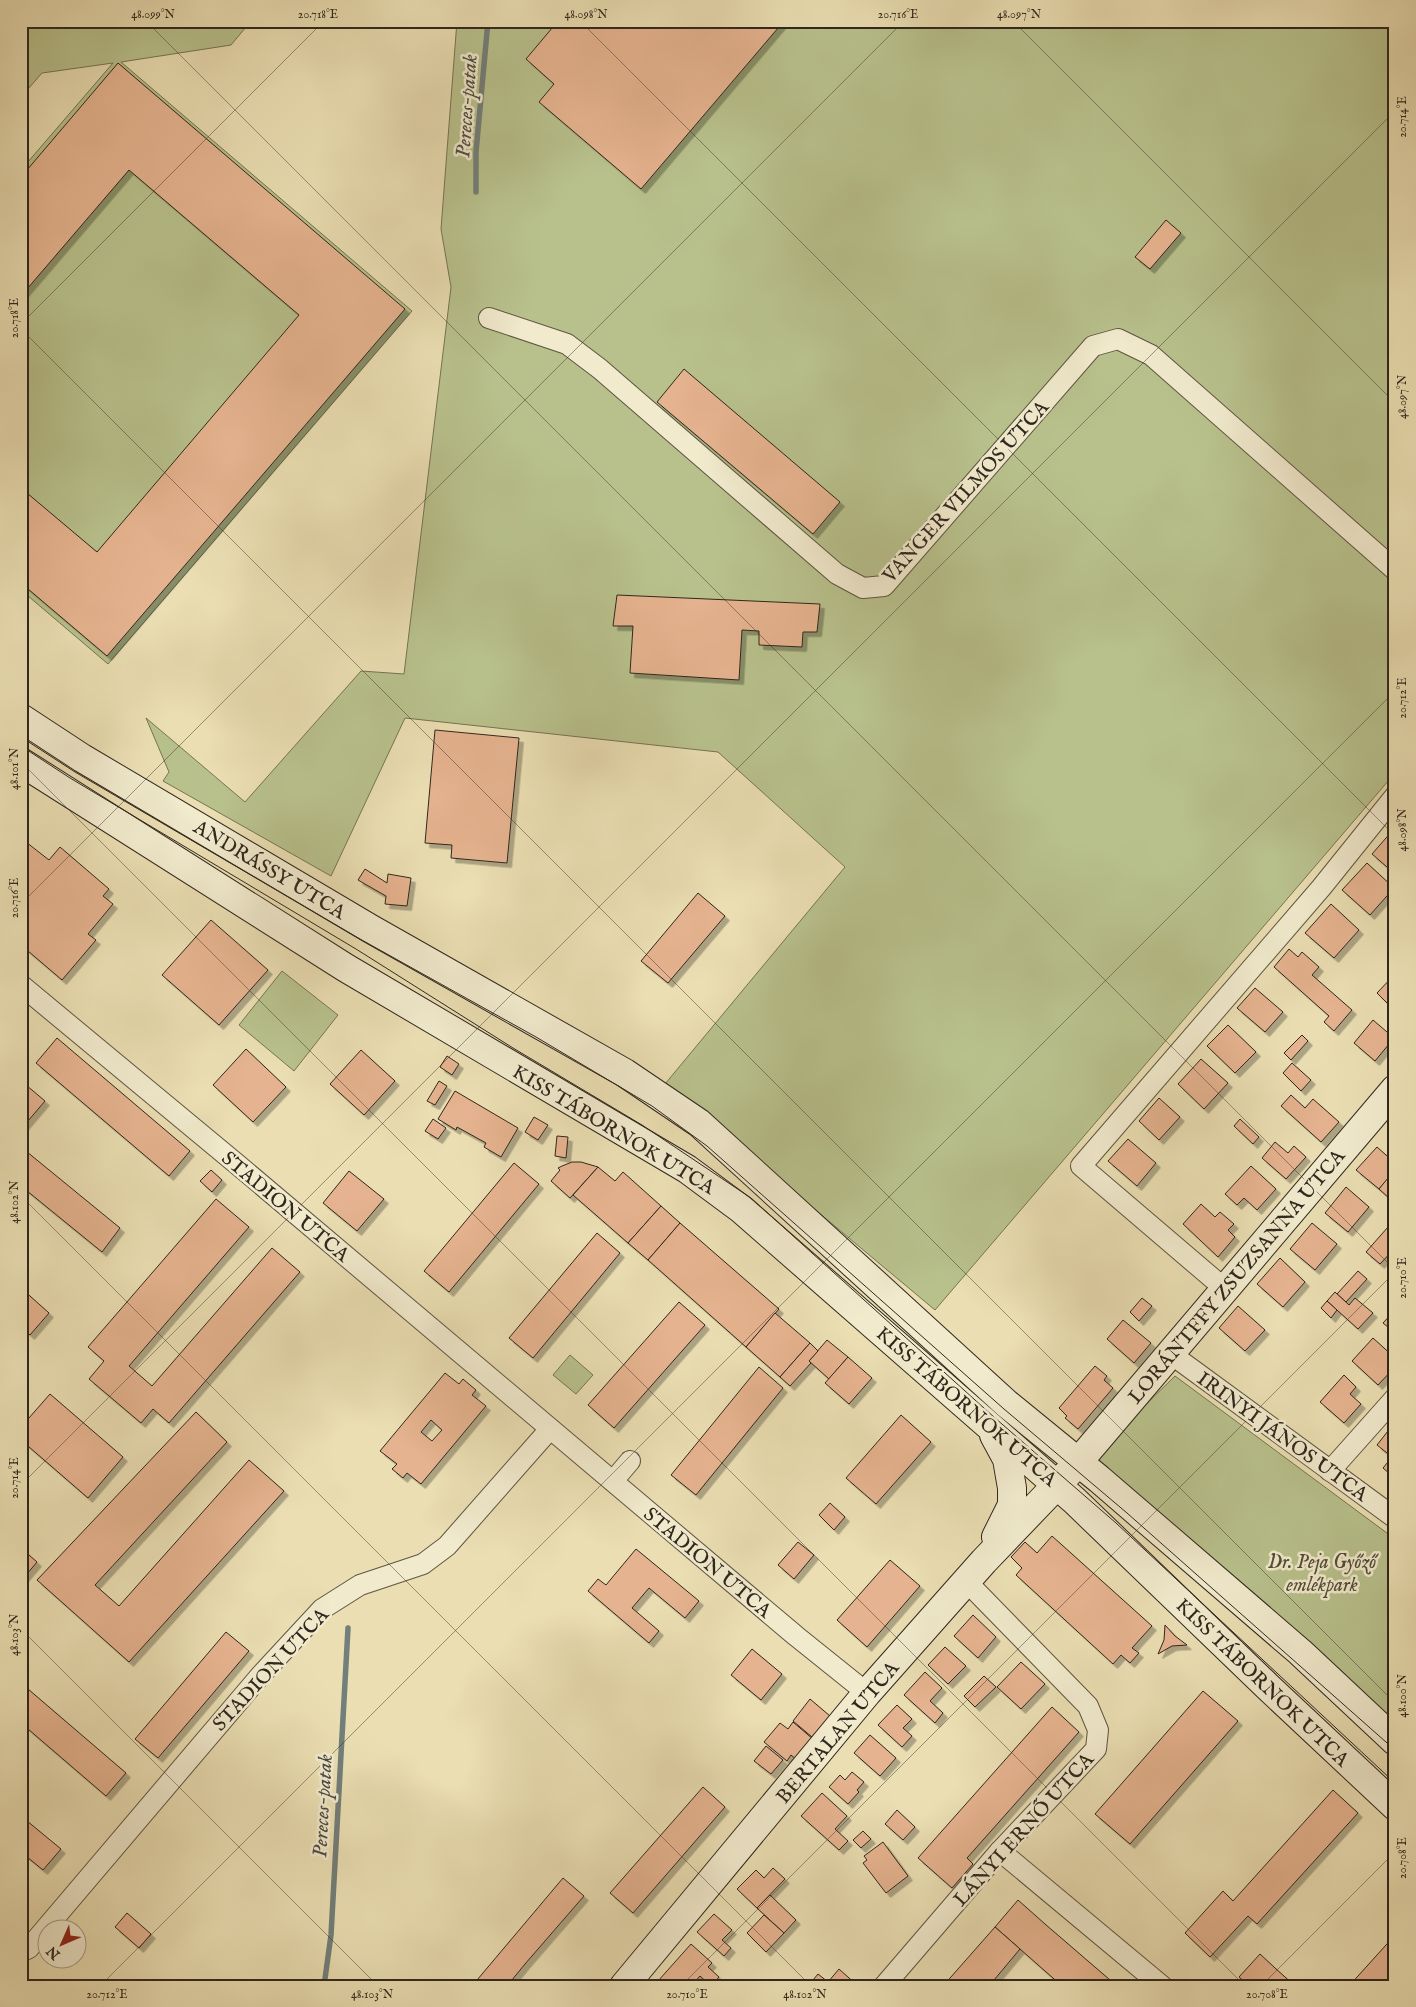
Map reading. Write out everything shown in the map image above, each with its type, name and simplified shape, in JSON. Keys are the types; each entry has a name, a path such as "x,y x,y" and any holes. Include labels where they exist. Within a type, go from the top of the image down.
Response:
{"main road":[{"name":"ANDRÁSSY UTCA","path":"21,718 82,758 371,929 522,1014"},
{"name":"ANDRÁSSY UTCA","path":"21,762 346,968 497,1059"},
{"name":"KISS TÁBORNOK UTCA","path":"522,1014 624,1073 699,1124 1007,1404 1078,1462 1300,1652 1395,1741"},
{"name":"KISS TÁBORNOK UTCA","path":"497,1059 687,1169 741,1209 1057,1485 1395,1806"},
{"name":"LORÁNTFFY ZSUZSANNA UTCA","path":"1057,1485 1171,1354 1395,1089"},
{"path":"984,1560 1012,1505 1012,1488 1007,1459 989,1425"},
{"name":"BERTALAN UTCA","path":"624,1986 867,1693 984,1560 1057,1485"}],"street":[{"name":"VANGER VILMOS UTCA","path":"489,318 567,344 600,369 837,574 863,588 884,586 1092,346 1118,339 1151,355 1395,570"},
{"path":"1225,1290 1081,1166 1321,888 1395,796"},
{"name":"STADION UTCA","path":"21,985 796,1636 867,1693"},
{"name":"IRINYI JÁNOS UTCA","path":"1171,1354 1395,1518"},
{"path":"1330,1471 1395,1398"},
{"name":"STADION UTCA","path":"21,1952 29,1948 260,1676 322,1609 360,1585 423,1564 447,1546 550,1429"},
{"path":"613,1481 630,1461"},
{"name":"LÁNYI ERNŐ UTCA","path":"884,1986 1000,1851 1096,1749 1098,1730 1088,1706 966,1581"},
{"path":"1000,1851 1162,1986"}],"green space":[{"path":"21,21 251,21 231,45 121,62 412,311 108,664 21,590 21,170 113,63 42,73 21,97"},
{"path":"457,21 1395,21 1395,773 935,1310 665,1084 845,867 718,752 405,718 331,876 163,781 169,772 146,718 245,802 361,671 404,674 451,287 441,229"},
{"path":"282,971 338,1015 294,1071 239,1025"},
{"path":"570,1355 593,1375 576,1394 553,1375"},
{"name":"Dr. Peja Győző emlékpark","path":"1175,1376 1395,1539 1395,1732 1090,1459"}],"building":[{"path":"558,21 784,21 641,189 539,102 554,84 526,59"},
{"path":"118,63 405,309 107,656 21,583 21,488 97,552 299,315 129,170 21,296 21,177"},
{"path":"1166,220 1181,233 1150,269 1135,257"},
{"path":"684,369 840,502 813,534 657,402"},
{"path":"617,595 820,604 817,632 803,632 802,647 759,645 759,631 742,630 739,680 630,673 633,626 613,626"},
{"path":"435,730 519,738 507,863 451,858 452,845 425,843"},
{"path":"1393,830 1395,832 1395,874 1372,854"},
{"path":"26,842 49,860 60,847 109,889 103,896 113,904 88,934 96,940 62,980 21,945 21,848"},
{"path":"1367,863 1394,888 1370,915 1342,890"},
{"path":"365,869 387,883 388,874 411,878 407,906 385,904 386,896 358,880"},
{"path":"698,893 725,916 668,983 641,961"},
{"path":"1331,904 1359,930 1334,958 1305,933"},
{"path":"211,920 268,970 219,1025 162,975"},
{"path":"1289,949 1298,957 1302,952 1319,967 1312,975 1352,1010 1334,1031 1324,1022 1329,1016 1274,967"},
{"path":"1395,974 1395,1011 1377,993"},
{"path":"1255,988 1283,1012 1265,1032 1237,1008"},
{"path":"1373,1020 1394,1038 1375,1061 1354,1043"},
{"path":"1228,1025 1256,1052 1235,1073 1207,1046"},
{"path":"1302,1035 1308,1041 1291,1060 1284,1053"},
{"path":"57,1038 190,1151 169,1176 36,1063"},
{"path":"246,1049 286,1087 253,1122 213,1085"},
{"path":"361,1050 395,1081 364,1115 330,1084"},
{"path":"447,1056 459,1064 452,1075 440,1067"},
{"path":"1201,1059 1228,1083 1204,1109 1178,1084"},
{"path":"1292,1063 1311,1080 1301,1091 1283,1073"},
{"path":"439,1081 447,1086 435,1105 427,1101"},
{"path":"26,1085 45,1101 22,1128 21,1092"},
{"path":"455,1091 518,1128 501,1157 484,1147 486,1143 457,1127 456,1130 438,1119"},
{"path":"1291,1095 1305,1108 1313,1099 1339,1122 1321,1142 1281,1106"},
{"path":"1159,1098 1180,1117 1159,1140 1139,1121"},
{"path":"534,1117 548,1125 538,1140 525,1132"},
{"path":"433,1119 446,1128 438,1139 425,1131"},
{"path":"1240,1119 1259,1137 1253,1144 1234,1126"},
{"path":"557,1136 568,1137 566,1158 555,1156"},
{"path":"1128,1139 1156,1163 1137,1186 1108,1161"},
{"path":"1275,1142 1288,1153 1294,1146 1306,1157 1286,1179 1262,1158"},
{"path":"21,1147 120,1228 102,1252 21,1186"},
{"path":"1377,1147 1395,1163 1395,1171 1379,1189 1356,1170"},
{"path":"572,1162 581,1162 598,1167 570,1198 551,1181 560,1170 558,1168"},
{"path":"514,1163 539,1184 449,1292 424,1271"},
{"path":"1251,1166 1276,1189 1257,1210 1244,1198 1237,1205 1225,1194"},
{"path":"598,1167 615,1181 623,1172 661,1206 628,1243 573,1195"},
{"path":"211,1170 222,1180 212,1192 200,1181"},
{"path":"349,1171 384,1199 357,1231 323,1203"},
{"path":"1388,1178 1395,1184 1395,1194 1390,1199 1379,1189"},
{"path":"1346,1187 1369,1207 1348,1232 1325,1213"},
{"path":"216,1199 249,1227 129,1366 152,1386 272,1248 300,1272 169,1423 153,1409 141,1423 89,1379 104,1361 88,1347"},
{"path":"1201,1204 1215,1217 1220,1212 1234,1224 1228,1230 1235,1237 1218,1257 1183,1224"},
{"path":"661,1206 680,1223 648,1260 628,1243"},
{"path":"680,1223 779,1309 746,1347 648,1260"},
{"path":"1312,1223 1337,1244 1315,1270 1290,1249"},
{"path":"1388,1227 1395,1233 1395,1248 1380,1264 1366,1252"},
{"path":"597,1233 620,1253 533,1358 509,1338"},
{"path":"1280,1258 1305,1282 1283,1307 1257,1284"},
{"path":"1358,1271 1367,1279 1346,1302 1337,1294"},
{"path":"21,1288 49,1313 30,1335 21,1327"},
{"path":"1335,1292 1349,1305 1355,1298 1373,1313 1358,1329 1327,1301"},
{"path":"1142,1298 1152,1306 1139,1321 1130,1312"},
{"path":"1327,1301 1337,1310 1331,1318 1321,1308"},
{"path":"679,1302 705,1325 614,1428 588,1405"},
{"path":"1238,1306 1265,1330 1245,1351 1219,1328"},
{"path":"1395,1310 1395,1333 1383,1323"},
{"path":"775,1313 810,1343 780,1377 746,1347"},
{"path":"1123,1320 1151,1343 1134,1363 1107,1339"},
{"path":"1373,1338 1395,1358 1395,1367 1378,1385 1352,1361"},
{"path":"827,1340 848,1357 829,1379 809,1361"},
{"path":"810,1343 818,1351 809,1361 811,1363 790,1386 780,1377"},
{"path":"848,1357 872,1378 849,1404 825,1383"},
{"path":"1095,1366 1107,1376 1104,1380 1113,1388 1078,1429 1065,1418 1067,1416 1059,1408"},
{"path":"759,1367 783,1388 696,1495 671,1475"},
{"path":"445,1373 459,1384 463,1379 476,1390 472,1395 486,1406 421,1484 407,1473 403,1478 392,1469 397,1464 380,1451","holes":["431,1420 442,1430 432,1441 421,1432"]},
{"path":"1344,1375 1356,1387 1350,1394 1361,1404 1344,1423 1320,1402"},
{"path":"50,1394 123,1457 88,1498 21,1440 21,1427"},
{"path":"196,1412 227,1442 95,1585 119,1606 249,1460 284,1491 129,1662 37,1580"},
{"path":"901,1415 931,1442 876,1504 846,1478"},
{"path":"1395,1422 1395,1468 1390,1474 1383,1468 1392,1457 1377,1445"},
{"path":"830,1503 845,1517 834,1530 819,1515"},
{"path":"1052,1536 1152,1626 1132,1648 1139,1653 1130,1663 1121,1655 1113,1664 1016,1575 1022,1568 1011,1557 1025,1542 1037,1553"},
{"path":"798,1542 814,1555 794,1579 778,1565"},
{"path":"21,1548 37,1562 21,1581"},
{"path":"636,1549 699,1601 685,1618 649,1588 632,1608 659,1631 649,1643 588,1591 598,1579 606,1585"},
{"path":"890,1560 920,1586 867,1647 837,1620"},
{"path":"973,1615 996,1637 978,1658 954,1636"},
{"path":"1165,1625 1187,1645 1172,1646 1158,1654 1164,1640"},
{"path":"226,1632 249,1651 158,1758 135,1739"},
{"path":"945,1647 966,1666 948,1684 928,1665"},
{"path":"752,1649 782,1674 761,1700 731,1675"},
{"path":"1021,1662 1045,1684 1021,1709 997,1687"},
{"path":"925,1672 942,1688 930,1701 943,1713 935,1723 904,1695"},
{"path":"984,1676 996,1687 975,1707 964,1696"},
{"path":"21,1683 126,1773 106,1796 21,1723"},
{"path":"1203,1691 1238,1721 1130,1844 1095,1814"},
{"path":"810,1699 830,1716 812,1737 793,1721"},
{"path":"897,1705 912,1719 903,1728 912,1736 902,1747 878,1725"},
{"path":"1052,1707 1079,1732 967,1858 973,1864 952,1888 918,1858"},
{"path":"793,1722 814,1740 797,1760 791,1755 787,1761 764,1742 780,1723 788,1729"},
{"path":"870,1735 896,1758 880,1776 854,1753"},
{"path":"766,1746 783,1760 771,1774 754,1761"},
{"path":"852,1772 864,1782 857,1790 859,1792 848,1804 829,1787 840,1775 845,1780"},
{"path":"703,1787 725,1807 633,1913 610,1893"},
{"path":"1333,1790 1358,1813 1257,1924 1248,1916 1210,1957 1185,1933 1223,1891 1233,1901"},
{"path":"822,1793 847,1816 835,1829 848,1841 839,1850 801,1816"},
{"path":"897,1810 915,1827 903,1840 885,1824"},
{"path":"21,1816 61,1849 43,1870 21,1852"},
{"path":"863,1831 871,1839 861,1848 853,1840"},
{"path":"883,1842 908,1876 886,1893 863,1863 867,1860 864,1856"},
{"path":"773,1868 785,1879 757,1908 737,1889 756,1870 764,1878"},
{"path":"563,1878 584,1896 507,1986 472,1986"},
{"path":"770,1895 796,1920 784,1933 757,1908"},
{"path":"1018,1900 1117,1986 1062,1986 995,1927"},
{"path":"127,1913 151,1934 139,1948 115,1927"},
{"path":"714,1914 732,1930 722,1940 731,1948 724,1956 697,1932"},
{"path":"764,1915 784,1933 766,1952 747,1933"},
{"path":"995,1927 1020,1949 989,1986 943,1986"},
{"path":"1395,1935 1395,1983 1392,1986 1349,1986"},
{"path":"691,1944 712,1963 708,1967 719,1977 711,1986 700,1976 691,1986 663,1986 658,1981"},
{"path":"1260,1954 1295,1986 1249,1986 1239,1977"},
{"path":"839,1969 858,1986 808,1986 818,1974 828,1982"}],"waterway":[{"name":"Pereces-patak","path":"476,192 476,152 488,21"},
{"name":"Pereces-patak","path":"324,1986 331,1935 348,1628"}],"tram line":[{"path":"21,737 75,772 360,939 536,1037 652,1106 707,1146 1004,1409 1127,1513 1395,1750"},
{"path":"21,746 70,778 356,949 513,1048 642,1125 751,1198 995,1418 1116,1523 1395,1783"}]}
